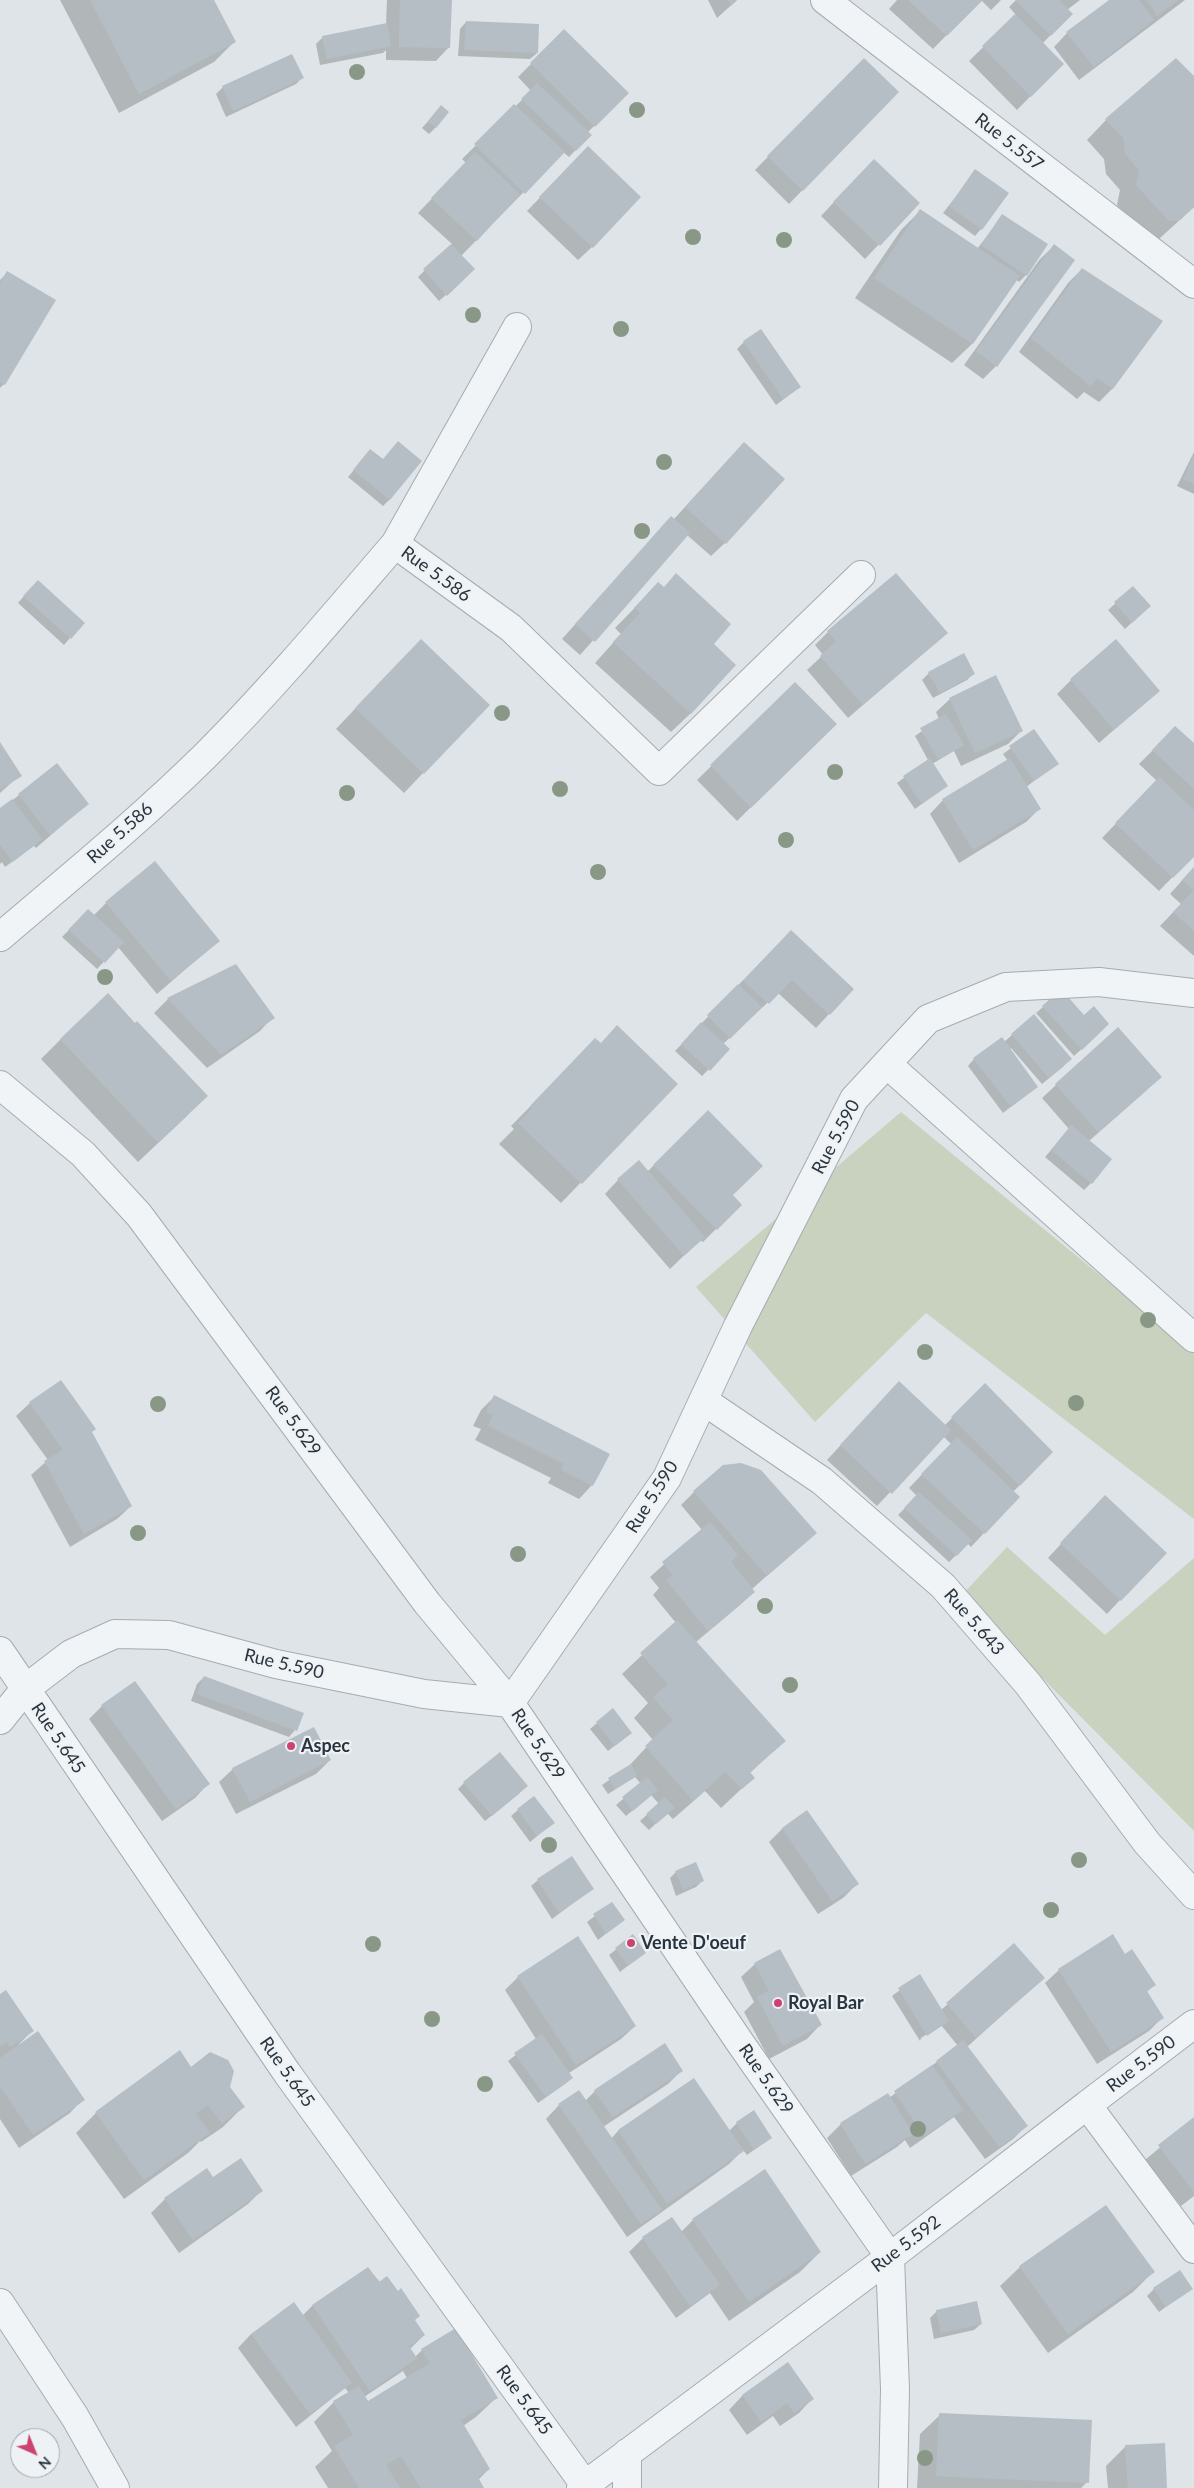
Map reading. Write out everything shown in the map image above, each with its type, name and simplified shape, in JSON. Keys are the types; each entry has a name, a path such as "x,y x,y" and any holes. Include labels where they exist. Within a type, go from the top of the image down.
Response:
{"street":[{"name":"Rue 5.557","path":"825,0 1194,284"},
{"path":"395,544 517,327"},
{"name":"Rue 5.586","path":"0,938 95,856 204,757 292,664 395,544 511,628 659,771 860,575"},
{"name":"Rue 5.590","path":"0,1720 25,1689 71,1654 115,1634 169,1635 276,1664 424,1694 510,1703 667,1478 738,1326 854,1099 928,1019 1006,987 1099,982 1194,993"},
{"path":"886,1064 1194,1338"},
{"name":"Rue 5.629","path":"0,1085 83,1154 139,1215 427,1603 510,1703 741,2044 890,2257"},
{"name":"Rue 5.643","path":"704,1400 822,1481 943,1586 1028,1684 1146,1843 1194,1895"},
{"name":"Rue 5.645","path":"0,1651 287,2073 583,2486"},
{"name":"Rue 5.590","path":"1087,2105 1194,2024"},
{"path":"1087,2105 1194,2249"},
{"name":"Rue 5.592","path":"583,2486 890,2257 1087,2105"},
{"path":"890,2257 895,2389 893,2488"},
{"path":"0,2303 76,2416 115,2488"},
{"path":"627,2453 627,2488"}],"green space":[{"path":"901,1112 1194,1352 1194,1519 926,1313 815,1422 696,1287"},
{"path":"1007,1547 1105,1635 1194,1558 1194,1831 961,1596"}],"building":[{"path":"90,0 214,0 236,42 139,94"},
{"path":"400,0 452,0 450,48 399,47"},
{"path":"728,0 737,0 731,6"},
{"path":"908,0 983,0 947,36"},
{"path":"1015,0 1059,0 1073,14 1051,36"},
{"path":"1109,0 1139,0 1154,20 1094,67 1066,32"},
{"path":"1147,0 1179,0 1157,16"},
{"path":"1015,14 1064,64 1031,97 982,46"},
{"path":"466,21 539,24 538,53 464,50"},
{"path":"387,23 391,46 327,59 322,36"},
{"path":"564,29 629,93 595,127 530,63"},
{"path":"292,54 304,78 233,111 222,86"},
{"path":"864,58 899,92 803,191 767,156"},
{"path":"1176,58 1194,76 1194,207 1180,220 1169,221 1136,185 1139,170 1125,154 1124,139 1105,119"},
{"path":"537,83 592,135 576,151 521,99"},
{"path":"514,104 565,152 525,194 474,144"},
{"path":"441,105 449,112 436,128 428,121"},
{"path":"588,146 641,197 593,248 539,197"},
{"path":"475,152 520,194 477,241 431,198"},
{"path":"874,159 920,203 880,246 833,202"},
{"path":"975,169 1009,193 982,230 949,206"},
{"path":"920,209 1020,276 973,344 874,278"},
{"path":"1002,214 1048,244 1027,276 981,245"},
{"path":"451,244 475,269 447,296 423,269"},
{"path":"1054,244 1075,260 997,367 976,351"},
{"path":"1082,268 1163,321 1113,389 1097,378 1091,386 1031,338"},
{"path":"7,271 56,300 5,385 0,382 0,283"},
{"path":"761,329 801,387 783,399 743,341"},
{"path":"398,441 422,461 390,500 353,470 370,449 383,459"},
{"path":"744,442 785,479 726,544 685,507"},
{"path":"1194,455 1194,484 1183,479"},
{"path":"671,516 690,533 595,642 575,624"},
{"path":"676,573 731,624 714,644 736,665 691,714 613,642 640,613 634,608 658,582 664,587"},
{"path":"896,573 948,633 863,705 820,656 836,641 827,631"},
{"path":"38,580 85,623 71,639 23,596"},
{"path":"1133,586 1151,606 1132,623 1114,602"},
{"path":"421,639 490,705 424,774 355,708"},
{"path":"1116,639 1160,691 1114,730 1070,679"},
{"path":"964,653 975,674 940,693 928,672"},
{"path":"996,675 1023,731 975,753 949,698"},
{"path":"795,682 837,724 751,808 710,765"},
{"path":"946,714 964,745 938,759 920,728"},
{"path":"1175,726 1194,743 1194,789 1152,750"},
{"path":"1034,729 1059,764 1034,781 1009,746"},
{"path":"0,742 22,776 0,790"},
{"path":"930,758 948,786 922,804 903,776"},
{"path":"1010,758 1041,809 973,850 942,799"},
{"path":"57,763 89,804 50,835 18,794"},
{"path":"1159,777 1194,810 1194,857 1173,878 1115,823"},
{"path":"12,799 42,839 13,862 0,845 0,808"},
{"path":"155,861 220,941 171,981 105,902"},
{"path":"1194,867 1194,890 1182,880"},
{"path":"1194,890 1194,931 1173,912"},
{"path":"88,909 124,942 105,963 68,930"},
{"path":"791,930 854,989 830,1015 792,980 769,1004 743,981"},
{"path":"236,964 275,1018 221,1055 167,998"},
{"path":"738,984 762,1007 730,1039 707,1015"},
{"path":"1061,989 1084,1015 1094,1006 1109,1024 1082,1050 1042,1006"},
{"path":"108,993 135,1023 137,1021 208,1096 158,1143 60,1039"},
{"path":"1034,1014 1072,1059 1049,1078 1011,1034"},
{"path":"701,1022 730,1049 710,1071 681,1044"},
{"path":"617,1025 678,1084 582,1184 518,1123 532,1108 530,1106 595,1038 601,1043"},
{"path":"1118,1027 1162,1077 1098,1132 1055,1084"},
{"path":"1002,1037 1038,1087 1011,1107 973,1058"},
{"path":"708,1110 763,1166 733,1195 742,1205 717,1230 653,1165"},
{"path":"1071,1125 1112,1159 1092,1184 1051,1150"},
{"path":"639,1160 705,1237 684,1256 617,1179"},
{"path":"61,1380 96,1429 92,1432 132,1506 84,1534 44,1461 63,1450 29,1402"},
{"path":"899,1381 951,1430 892,1494 840,1445"},
{"path":"985,1383 1053,1452 1020,1486 951,1417"},
{"path":"494,1395 610,1454 593,1486 561,1470 564,1464 488,1426 493,1415 486,1412"},
{"path":"957,1437 1020,1497 985,1534 921,1474"},
{"path":"741,1463 761,1470 817,1533 767,1576 693,1491 723,1465"},
{"path":"919,1492 972,1540 957,1556 904,1508"},
{"path":"1105,1495 1167,1553 1121,1601 1060,1543"},
{"path":"710,1522 738,1555 731,1562 755,1592 708,1631 666,1580 673,1575 662,1562"},
{"path":"677,1620 786,1741 750,1772 755,1778 742,1789 725,1772 693,1801 645,1746 673,1720 653,1697 668,1684 640,1653"},
{"path":"204,1676 304,1713 297,1731 197,1694"},
{"path":"135,1681 210,1784 176,1809 101,1705"},
{"path":"613,1708 632,1733 615,1746 596,1722"},
{"path":"314,1727 331,1760 250,1802 232,1768"},
{"path":"500,1752 528,1786 492,1816 463,1782"},
{"path":"631,1764 637,1776 615,1789 608,1778"},
{"path":"647,1777 658,1790 633,1811 622,1797"},
{"path":"534,1796 555,1823 537,1836 517,1809"},
{"path":"665,1797 675,1808 656,1824 646,1814"},
{"path":"807,1810 859,1884 832,1901 782,1828"},
{"path":"572,1856 594,1889 559,1913 537,1879"},
{"path":"696,1862 704,1881 683,1890 675,1871"},
{"path":"612,1902 625,1920 606,1934 593,1914"},
{"path":"633,1934 646,1953 628,1966 615,1948"},
{"path":"1113,1934 1125,1954 1132,1949 1156,1985 1147,1991 1164,2018 1111,2052 1058,1969"},
{"path":"578,1936 636,2026 576,2065 517,1976"},
{"path":"1014,1943 1045,1978 976,2038 946,2003"},
{"path":"780,1949 822,2025 783,2046 757,1997 769,1991 754,1963"},
{"path":"920,1974 949,2021 927,2036 898,1988"},
{"path":"6,1990 34,2031 10,2047 7,2042 0,2047 0,1994"},
{"path":"38,2031 85,2100 33,2135 0,2086 0,2058"},
{"path":"542,2034 573,2078 546,2097 514,2053"},
{"path":"963,2040 1028,2126 999,2147 936,2061"},
{"path":"665,2043 683,2071 613,2117 594,2090"},
{"path":"180,2050 191,2067 210,2052 228,2060 234,2071 230,2087 245,2107 222,2123 208,2105 196,2113 210,2133 144,2180 95,2112"},
{"path":"932,2065 963,2110 924,2136 894,2091"},
{"path":"694,2078 744,2151 667,2204 618,2130"},
{"path":"579,2090 662,2210 641,2224 558,2104"},
{"path":"888,2093 913,2134 865,2164 840,2123"},
{"path":"754,2110 772,2138 754,2150 736,2122"},
{"path":"1194,2117 1194,2192 1158,2145"},
{"path":"241,2158 263,2191 193,2240 164,2198 207,2168 213,2177"},
{"path":"765,2169 821,2252 749,2302 692,2219"},
{"path":"1106,2205 1155,2272 1068,2334 1019,2266"},
{"path":"672,2217 720,2285 690,2306 642,2237"},
{"path":"368,2267 379,2282 387,2276 398,2291 401,2288 420,2316 415,2320 425,2335 409,2346 417,2358 370,2391 312,2305"},
{"path":"1180,2270 1193,2289 1166,2307 1153,2288"},
{"path":"977,2301 982,2324 941,2333 936,2310"},
{"path":"294,2302 352,2383 310,2414 251,2334"},
{"path":"456,2328 498,2398 461,2420 490,2469 478,2477 484,2488 421,2488 401,2456 386,2465 400,2488 359,2488 334,2446 353,2435 333,2401 359,2386 368,2401 430,2363 421,2349"},
{"path":"788,2362 814,2399 794,2413 787,2403 761,2422 742,2395"},
{"path":"939,2413 1092,2420 1089,2483 936,2476"},
{"path":"1165,2443 1167,2488 1128,2488 1125,2445"}],"place":[{"name":"Aspec","path":"291,1746"},
{"name":"Vente D'oeuf","path":"631,1943"},
{"name":"Royal Bar","path":"778,2003"}]}
